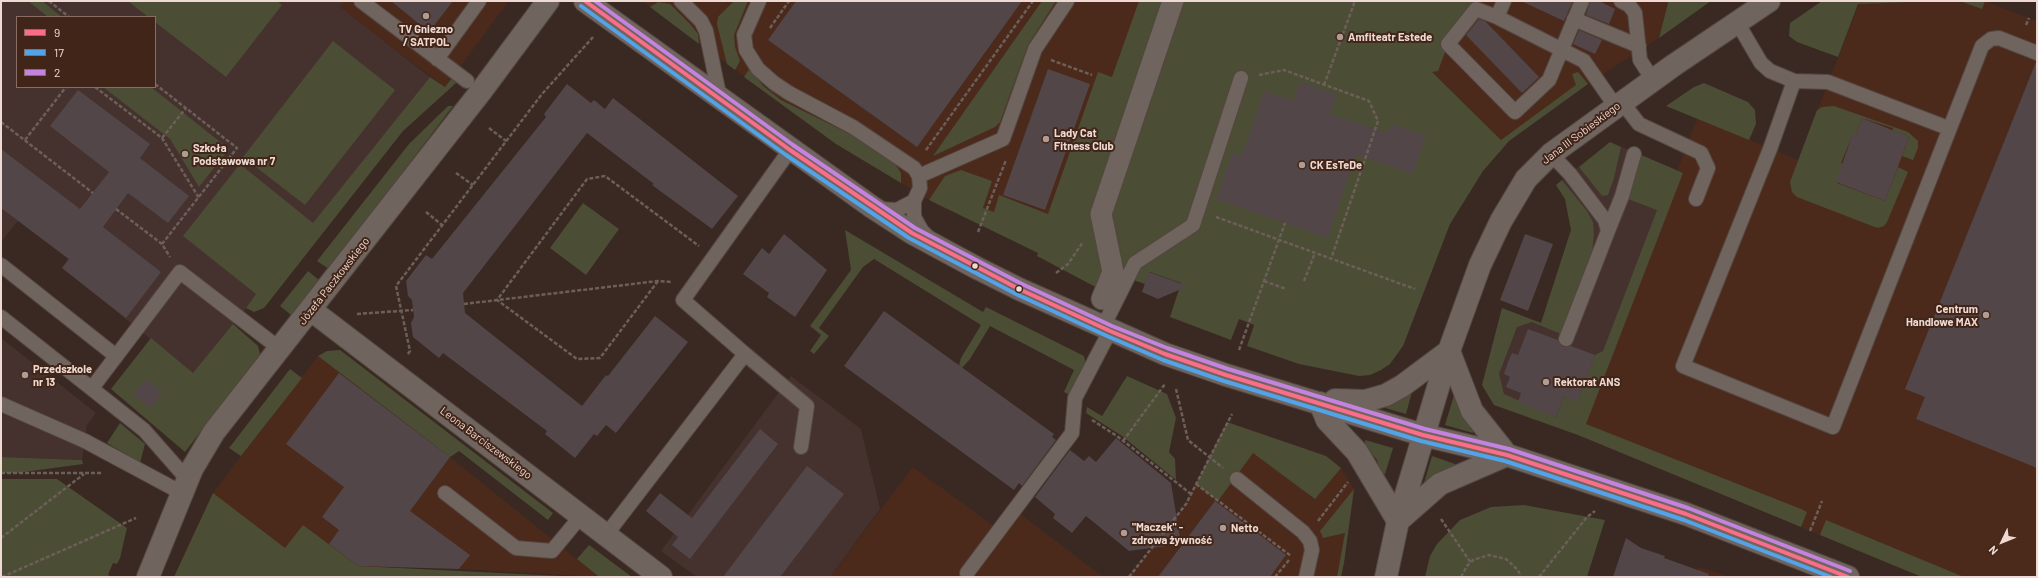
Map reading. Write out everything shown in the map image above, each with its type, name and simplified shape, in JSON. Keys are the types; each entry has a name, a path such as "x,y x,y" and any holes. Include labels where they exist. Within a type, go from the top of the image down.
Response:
{"street":[{"name":"Józefa Paczkowskiego","path":"148,577 185,486 214,432 482,90 548,1"},
{"path":"585,1 790,150 912,233 1019,289 1106,329 1165,354 1423,435 1507,455 1686,514 1835,575"},
{"path":"1102,299 1113,272 1101,214 1173,1"},
{"name":"Jana III Sobieskiego","path":"1386,577 1398,521 1449,351 1480,265 1501,221 1526,179 1550,154 1653,80 1769,1"},
{"name":"Leona Barciszewskiego","path":"311,310 661,577"},
{"path":"1320,403 1332,400 1365,401 1386,395 1402,386 1449,351 1472,411 1507,455"},
{"path":"1320,403 1327,420 1357,452 1398,521 1440,484 1507,455"}],"lane":[{"path":"361,1 467,81"},
{"path":"437,59 479,1"},
{"path":"681,1 701,21 706,31 720,99"},
{"path":"759,1 744,35 746,50 758,69 778,86 853,127 917,172 920,188 914,201 914,217 922,231 934,244"},
{"path":"917,172 1003,139 1035,49 1067,1"},
{"path":"1497,17 1504,1"},
{"path":"1582,1 1561,50 1549,80 1516,112 1448,44 1476,9 1497,17 1561,50 1584,61 1619,104 1638,124 1701,153 1708,168 1696,199"},
{"path":"1621,1 1629,5 1635,13 1640,60 1653,80"},
{"path":"1574,19 1639,46"},
{"path":"1737,22 1761,63 1770,71 1794,81 1828,82 1948,128"},
{"path":"1794,81 1770,149 1683,366 1832,427 1948,128 1982,46 1991,39 1999,38 2037,53"},
{"path":"967,573 1072,434 1075,398 1135,263 1193,225 1241,78"},
{"path":"790,150 683,300 807,406 802,447"},
{"path":"1550,154 1570,174 1605,220 1608,231"},
{"path":"1566,339 1622,196 1634,154"},
{"path":"872,207 889,211 897,210 914,201"},
{"path":"1,265 116,356"},
{"path":"92,388 180,272 280,349"},
{"path":"1,317 144,430 185,486"},
{"path":"606,535 745,354"},
{"path":"1,404 185,486"},
{"path":"1237,479 1303,532 1310,541 1312,550 1306,576"},
{"path":"445,493 516,548 552,551 581,516"}],"path":[{"path":"49,1 68,16"},
{"path":"917,172 1033,1"},
{"path":"1324,85 1356,1"},
{"path":"2026,25 2029,18"},
{"path":"406,356 410,350 396,286 542,94 593,37"},
{"path":"1241,78 1284,70 1369,101 1378,121 1331,259"},
{"path":"156,85 237,148 162,244"},
{"path":"26,140 65,88"},
{"path":"96,88 162,138 199,198"},
{"path":"162,138 186,108"},
{"path":"1,122 93,193"},
{"path":"489,128 506,141"},
{"path":"456,173 472,185"},
{"path":"497,300 587,179 605,176 714,257"},
{"path":"978,232 998,183"},
{"path":"116,209 162,244 180,272"},
{"path":"1198,210 1415,289"},
{"path":"426,212 442,225"},
{"path":"1238,350 1285,223"},
{"path":"1056,273 1068,264 1077,252"},
{"path":"1304,281 1315,253"},
{"path":"497,300 577,359 600,358 658,281"},
{"path":"464,304 658,281 696,282"},
{"path":"1264,281 1286,290"},
{"path":"350,315 413,310"},
{"path":"1123,441 1165,384"},
{"path":"1176,389 1188,440 1237,479"},
{"path":"1074,409 1123,441 1191,494"},
{"path":"1129,577 1186,504 1232,414"},
{"path":"1,473 107,474"},
{"path":"1,538 85,473"},
{"path":"1275,577 1352,476"},
{"path":"1196,484 1291,556"},
{"path":"1810,531 1822,501"},
{"path":"1538,577 1587,517 1595,510"},
{"path":"2,577 136,518"},
{"path":"1441,519 1471,562"},
{"path":"1461,577 1471,562 1481,556 1498,556 1513,564 1521,577"}],"shaded area":[{"name":"Szkoła Podstawowa nr 7","path":"1,1 345,1 340,7 430,77 194,374 62,268 68,259 18,221 1,242"},
{"path":"345,1 509,1 445,87 339,7"},
{"path":"642,1 1154,1 1071,249 952,194 946,210 836,144"},
{"path":"1431,1 1668,2 1659,38 1501,140 1412,52"},
{"name":"Centrum Handlowe MAX","path":"1860,1 1985,1 2037,21 2037,577 1922,577 1578,435 1697,118 1798,160"},
{"path":"1610,142 1677,170 1578,435 1494,405 1482,385 1502,308 1541,323 1571,230 1565,199 1556,185"},
{"name":"Przedszkole nr 13","path":"1,338 96,413 87,425 82,460 1,457"},
{"path":"318,356 450,457 599,577 459,569 180,562 213,493"},
{"path":"791,376 861,429 880,509 830,577 697,577 661,551"},
{"path":"1227,422 1326,456 1341,468 1354,489 1341,577 1129,577 1186,504"},
{"path":"913,467 995,527 1011,507 1103,577 830,577"},
{"path":"1699,567 1709,570 1730,577 1696,577"}],"green space":[{"path":"28,1 42,1 61,16 47,16"},
{"path":"128,1 277,1 282,5 226,77 156,23 156,16 147,16"},
{"path":"734,1 748,1 734,35 735,47 740,61 735,70 727,64 717,24 718,17"},
{"path":"1042,1 1056,1 1028,45 1000,122 995,127 933,156"},
{"path":"1139,1 1479,1 1476,9 1448,44 1438,71 1432,72 1501,140 1576,85 1572,74 1578,72 1588,84 1509,141 1483,171 1450,224 1403,346 1390,364 1370,375 1359,376 1299,364 1247,346 1254,325 1239,319 1231,340 1170,317 1181,283 1150,272 1145,284 1116,274 1105,292 1037,256 1038,253 929,200 945,176 961,170 992,181 983,208 994,212 999,195 1048,214 1098,72 1112,77"},
{"path":"1665,1 1711,1 1659,38 1668,3"},
{"path":"1822,1 1936,1 1858,4 1838,57 1797,42 1789,36 1790,23"},
{"path":"1960,1 1985,1 1982,9"},
{"path":"658,2 670,4 690,24 698,34 699,44 650,7"},
{"path":"333,41 395,90 305,205 243,157"},
{"path":"750,68 763,86 781,100 854,136 895,164 901,173 901,183 836,144 744,77"},
{"path":"430,77 445,87 452,78 456,83 403,131 264,308 254,312 246,308 256,294 183,236 240,164 313,223"},
{"path":"1704,83 1748,102 1755,110 1756,124 1749,140 1666,106 1694,87"},
{"path":"104,88 152,88 229,149 199,187 170,139"},
{"path":"448,106 453,106 329,269 317,261 409,144"},
{"path":"1834,106 1908,132 1918,141 1918,148 1913,160 1902,156 1909,137 1892,131 1893,128 1862,118 1856,134 1853,134 1841,163 1844,164 1837,183 1885,201 1898,167 1908,172 1884,226 1878,228 1872,226 1797,197 1792,192 1790,182 1817,110 1822,107"},
{"path":"1610,142 1621,147 1614,178 1608,195 1602,196 1579,167"},
{"path":"1639,154 1683,173 1586,424 1801,509 1807,512 1801,527 1578,435 1494,405 1482,385 1502,308 1541,323 1571,230 1565,199 1556,185 1562,180 1587,211 1593,222 1594,235 1592,252 1561,334 1532,322 1517,327 1499,374 1504,394 1556,417 1564,396 1577,401 1595,355 1603,351 1657,210 1628,199"},
{"path":"583,203 619,229 586,275 550,248"},
{"path":"845,230 983,312 986,307 1084,356 1086,365 1070,395 1064,392 1074,370 990,326 970,359 962,368 959,365 961,358 981,325 874,259 863,267 819,328 829,336 814,354 810,351 821,335 810,326 851,270"},
{"path":"308,271 319,280 291,315 280,306"},
{"path":"233,324 258,346 260,354 185,452 111,389 151,338 193,373"},
{"path":"340,350 553,513 548,520 459,451 450,457 318,356 327,351"},
{"path":"290,369 302,378 241,456 229,448"},
{"path":"1127,376 1167,394 1176,418 1169,452 1175,459 1176,480 1122,436 1086,413 1087,407 1102,416"},
{"path":"1410,391 1412,392 1406,414 1382,407"},
{"path":"1454,395 1460,409 1474,430 1473,433 1445,425"},
{"path":"1227,422 1326,456 1341,468 1315,499 1253,453 1218,501 1196,484"},
{"path":"120,423 145,444 140,463 107,443"},
{"path":"1365,440 1393,448 1385,474 1380,473 1377,460 1365,445"},
{"path":"1432,456 1455,464 1454,467 1440,471 1427,485 1424,483"},
{"path":"1,457 82,460 83,464 17,473 1,473"},
{"path":"1,479 57,479 127,528 120,558 117,564 113,563 108,575 112,577 1,577"},
{"path":"1354,489 1344,563 1341,577 1337,577 1345,533 1323,538 1320,531"},
{"path":"213,493 285,548 303,525 358,566 581,577 174,577"},
{"path":"1524,505 1605,520 1587,577 1425,577 1430,556 1437,544 1460,520 1491,507"},
{"path":"1826,520 1964,577 1922,577 1820,535"},
{"path":"589,545 632,577 599,577 577,559"}],"building":[{"name":"TV Gniezno / SATPOL","path":"391,1 453,1 429,32"},
{"path":"796,1 1022,1 917,147 768,40"},
{"path":"1521,1 1573,1 1564,21"},
{"path":"1590,1 1599,1 1615,9 1609,24 1586,15"},
{"path":"1479,19 1485,21 1539,77 1522,93 1466,35"},
{"path":"1579,30 1602,40 1595,54 1573,44"},
{"name":"Centrum Handlowe MAX","path":"2036,62 2037,468 1916,419 1925,397 1905,389"},
{"path":"1048,69 1090,84 1045,210 1003,195"},
{"path":"1300,82 1337,95 1330,114 1388,133 1391,124 1426,136 1413,174 1356,155 1328,238 1216,199 1232,153 1242,156 1264,91 1293,101"},
{"path":"567,84 591,103 594,100 605,109 613,98 738,196 712,229 652,185 654,184 587,133 463,293 465,313 582,406 606,375 608,376 655,316 688,342 616,433 606,425 597,436 594,434 575,458 545,434 547,431 443,353 439,358 413,337 411,323 414,317 412,300 408,296 406,281 426,255 432,259 546,117 544,114"},
{"path":"78,90 150,144 140,158 189,196 168,223 128,193 103,227 161,272 126,318 62,268 69,259 1,208 1,149 80,209 109,172 50,126"},
{"path":"1862,118 1909,137 1885,201 1836,182 1853,133 1856,134"},
{"path":"784,234 827,270 795,317 767,297 769,293 743,274 762,248 769,254"},
{"path":"1525,234 1553,244 1528,311 1500,300"},
{"path":"1149,272 1188,286 1158,299 1142,292"},
{"path":"884,311 1054,434 1052,437 1056,440 1022,486 1019,483 1014,490 844,366"},
{"name":"Rektorat ANS","path":"1528,329 1558,340 1563,347 1571,346 1595,355 1577,402 1564,396 1556,417 1518,402 1521,393 1506,387 1510,377 1504,374 1508,362 1512,353 1518,355"},
{"path":"339,373 450,457 410,511 470,555 459,569 358,566 329,544 339,530 322,517 344,487 286,444"},
{"path":"146,379 163,393 150,408 133,394"},
{"path":"760,429 778,444 690,559 672,545 678,537 646,511 660,493 692,518"},
{"path":"1116,438 1171,483 1181,544 1129,551 1086,516 1072,533 1053,518 1055,514 1035,497 1070,450 1084,461 1089,456 1096,462"},
{"path":"807,466 844,494 780,577 723,577"},
{"name":"Netto","path":"1215,501 1286,555 1270,577 1158,577"},
{"path":"1626,538 1641,548 1665,556 1664,558 1709,574 1708,577 1613,577"}],"transit line":[{"name":"9","path":"585,1 790,150 912,233 1019,289 1110,331 1165,354 1226,375 1423,435 1507,455 1686,514 1848,577"},
{"name":"2","path":"595,1 793,145 915,228 1022,284 1112,326 1167,348 1228,369 1425,429 1509,449 1688,508 1850,571"},
{"name":"17","path":"581,6 786,155 909,238 1016,294 1107,336 1163,360 1224,381 1421,441 1505,461 1684,520 1831,577"}],"place":[{"name":"TV Gniezno / SATPOL","path":"426,16"},
{"name":"Amfiteatr Estede","path":"1340,37"},
{"name":"Lady Cat Fitness Club","path":"1046,139"},
{"name":"Szkoła Podstawowa nr 7","path":"185,154"},
{"name":"CK EsTeDe","path":"1302,165"},
{"name":"Centrum Handlowe MAX","path":"1986,315"},
{"name":"Przedszkole nr 13","path":"25,375"},
{"name":"Rektorat ANS","path":"1546,382"},
{"name":"Netto","path":"1223,528"},
{"name":"\"Maczek\" - zdrowa żywność","path":"1124,533"}]}
